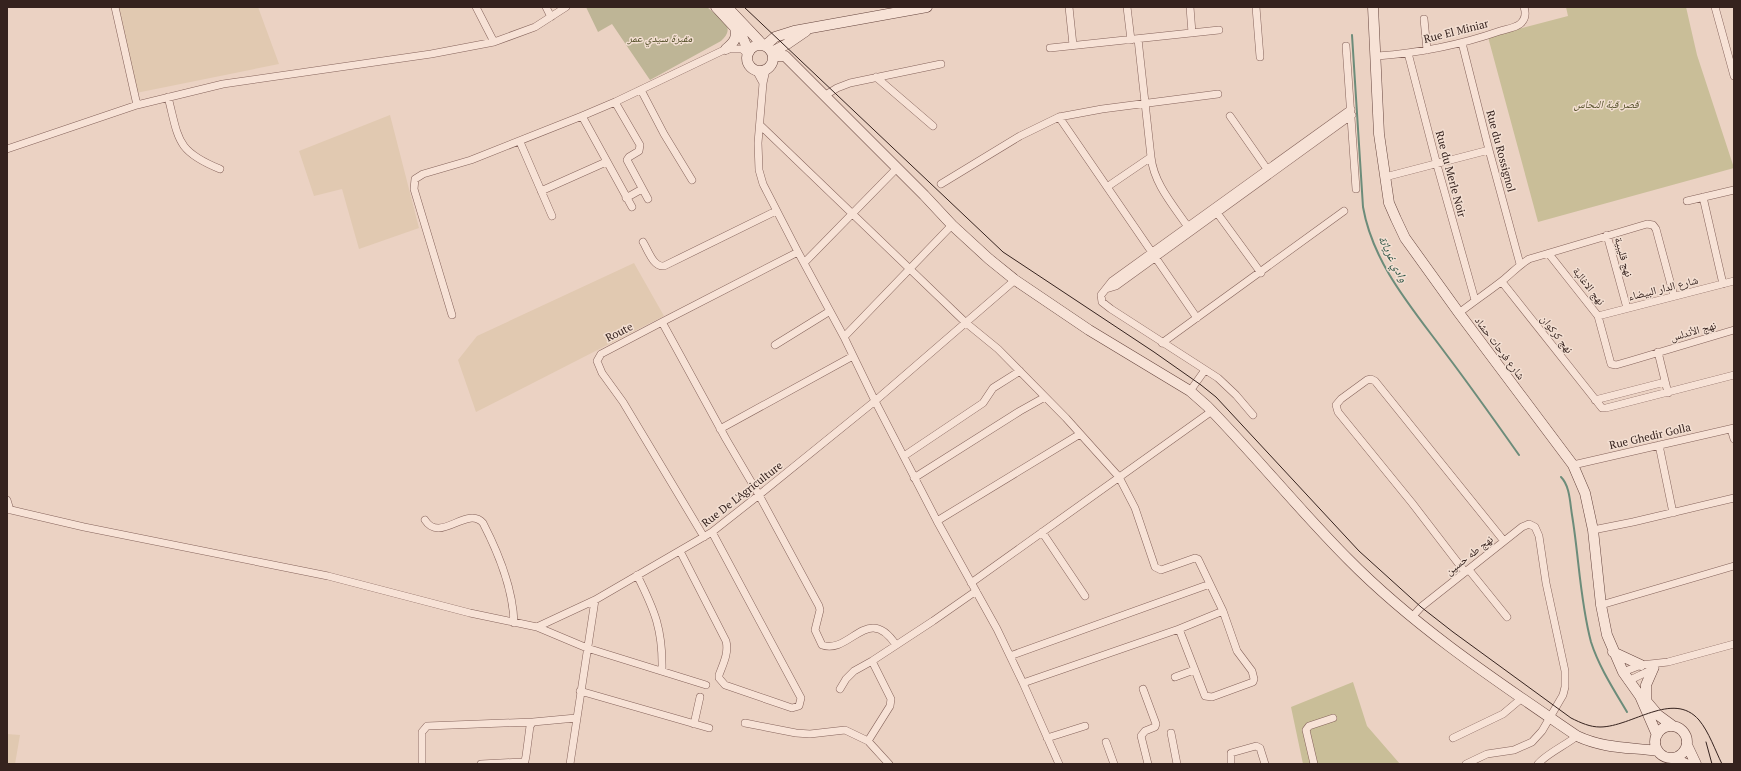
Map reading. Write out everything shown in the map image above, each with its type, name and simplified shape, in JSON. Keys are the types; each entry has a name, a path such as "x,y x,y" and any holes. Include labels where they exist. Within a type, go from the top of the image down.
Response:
{"main road":[{"path":"716,7 741,34 748,53 748,61 764,69 779,63 797,68"},
{"path":"727,7 768,49 773,62 764,69"},
{"path":"768,49 781,34 909,8 927,7"},
{"name":"شارع فرحات حشاد","path":"1373,7 1377,56 1379,134 1389,203 1405,238 1459,313 1574,465 1585,493 1593,530 1601,605 1607,635 1613,652 1625,676 1658,715 1672,726"},
{"path":"726,49 735,41 737,36 735,27"},
{"path":"768,49 787,44 812,27"},
{"path":"785,56 787,44"},
{"path":"748,53 753,47 768,49 785,56 952,225 989,259 1015,280 1090,330 1190,391 1212,411 1348,560 1412,616 1522,698 1578,736 1598,745 1658,751"},
{"path":"1613,652 1641,665"},
{"path":"1643,698 1653,669"},
{"name":"شارع فرحات حشاد","path":"1643,698 1656,736"},
{"path":"1632,748 1656,736 1663,728 1672,726 1682,730 1686,735 1687,745 1696,764"},
{"path":"1656,736 1655,742 1658,751 1663,756 1673,758 1686,764"},
{"path":"1673,758 1682,754 1687,745"}],"street":[{"path":"115,7 137,106"},
{"path":"476,7 494,42"},
{"path":"546,7 551,17"},
{"path":"7,149 137,106 168,97 229,83 431,54 494,42 524,32 566,7"},
{"path":"1069,7 1074,45"},
{"path":"1127,7 1131,40"},
{"path":"1190,7 1192,33"},
{"path":"1256,7 1260,57"},
{"name":"Rue El Miniar","path":"1377,56 1408,53 1462,43 1518,25 1525,17 1524,7"},
{"path":"1715,7 1730,49 1734,76"},
{"path":"1424,19 1427,50"},
{"path":"1050,48 1219,30"},
{"path":"1138,39 1152,166 1158,183 1189,229"},
{"name":"Rue du Rossignol","path":"1462,43 1520,264"},
{"path":"1346,46 1356,190"},
{"path":"452,315 414,190 415,179 422,174 471,160 520,142 615,102 726,49 742,49 748,53"},
{"name":"Rue du Merle Noir","path":"1408,53 1437,165 1475,300"},
{"path":"824,96 837,88 850,83 941,64"},
{"path":"764,69 760,125 759,170 763,184 776,211 844,336 914,478 972,583 1024,683 1059,764"},
{"path":"876,77 933,126"},
{"path":"641,90 664,134 692,180"},
{"path":"941,184 1020,136 1059,117 1102,109 1218,94"},
{"path":"168,97 177,133 187,150 199,160 220,169"},
{"path":"615,102 640,145 639,151 627,160 648,199"},
{"path":"1216,210 1267,169 1351,112"},
{"path":"1253,415 1227,386 1104,304 1101,300 1101,295 1106,289 1116,286 1153,255 1351,112"},
{"path":"582,116 632,208"},
{"path":"1230,116 1267,169"},
{"path":"1059,117 1197,318"},
{"path":"760,125 965,322 998,349 1119,477 1135,508 1155,568 1161,570 1195,558 1198,559 1223,611 1237,651 1252,670 1254,679 1253,682 1212,697 1208,697 1203,691 1194,670 1179,629"},
{"path":"520,142 552,216"},
{"path":"1385,177 1437,165 1489,150"},
{"path":"1106,187 1151,157"},
{"path":"541,191 606,162"},
{"path":"804,263 897,168"},
{"path":"626,198 642,189"},
{"path":"1687,201 1734,190"},
{"path":"1703,197 1723,284"},
{"path":"1216,210 1260,273"},
{"path":"643,242 655,264 664,266 776,211"},
{"path":"1162,343 1344,212"},
{"path":"1459,313 1502,282 1520,264 1530,259 1606,235 1647,224 1653,225 1656,229 1674,296"},
{"path":"844,336 952,225"},
{"name":"نهج قليبية","path":"1606,235 1627,308"},
{"path":"798,252 662,322 720,429 760,495 819,606 820,610 815,630 822,645 830,647 865,630 874,628 885,631 896,645"},
{"name":"نهج الاغالبة","path":"1549,254 1598,316 1611,364 1616,365 1658,352"},
{"name":"Rue De L'Agriculture","path":"537,627 595,600 712,532 760,495 875,401 1015,280"},
{"name":"شارع الدار البيضاء","path":"1598,316 1734,281"},
{"name":"نهج كركوان","path":"1502,282 1602,408 1668,393 1734,375"},
{"path":"775,345 830,311"},
{"name":"Route","path":"662,322 601,354 597,360 602,373 623,402 704,537"},
{"name":"نهج الأندلس","path":"1658,352 1734,330"},
{"path":"1658,352 1668,393"},
{"path":"720,429 853,356"},
{"path":"1190,391 1205,370"},
{"path":"904,456 983,403 993,388 1020,371"},
{"path":"1504,541 1374,381 1371,379 1367,380 1341,399 1336,405 1338,412 1507,618"},
{"path":"1595,400 1665,382"},
{"path":"914,478 1020,411 1045,397"},
{"path":"972,583 1212,411"},
{"path":"1733,428 1734,439"},
{"name":"Rue Ghedir Golla","path":"1574,465 1733,428"},
{"path":"937,521 1080,434"},
{"path":"1659,445 1673,513"},
{"path":"1593,530 1734,498"},
{"path":"7,500 8,510 84,528 328,576 514,623 537,627 587,648 706,684"},
{"path":"425,520 430,526 438,528 450,526 469,518 477,519 483,524 502,566 512,601 514,623"},
{"name":"نهج طه حسين","path":"1412,616 1522,527 1529,524 1536,527 1539,536 1546,584 1564,672 1565,687 1563,695 1550,717"},
{"path":"680,551 726,641 726,654 719,675 722,682 732,688 792,708 799,706 801,698 712,532"},
{"path":"1042,532 1085,596"},
{"path":"1601,605 1734,566"},
{"path":"638,575 648,597 660,631 663,650 662,671"},
{"path":"1010,656 1210,584"},
{"path":"840,689 849,675 872,662 976,591"},
{"path":"570,764 595,600"},
{"path":"1024,683 1179,629 1223,611"},
{"path":"1625,676 1641,665 1668,662 1734,644"},
{"path":"868,741 890,706 891,699 872,662"},
{"path":"1625,676 1653,669 1668,662"},
{"path":"1175,678 1194,670"},
{"path":"1143,690 1156,724 1155,727 1145,731 1140,736 1148,764"},
{"path":"580,691 710,728"},
{"path":"694,724 700,697"},
{"path":"1453,738 1503,714 1522,698"},
{"path":"1466,764 1487,754 1525,746 1538,736 1550,717"},
{"path":"422,764 422,732 427,726 533,722 576,718"},
{"path":"1314,764 1306,730 1309,726 1333,718"},
{"path":"480,764 525,762 530,726 533,722"},
{"path":"745,722 781,731 803,733 845,730 868,741 889,764"},
{"path":"1047,738 1085,726"},
{"path":"1171,733 1177,764"},
{"path":"1538,764 1546,756 1578,736"},
{"path":"1106,742 1114,764"},
{"path":"1231,764 1231,753 1256,746 1260,748 1265,764"}],"shaded area":[{"path":"118,7 258,7 279,64 136,93"},
{"path":"390,115 419,228 359,249 342,189 314,196 299,151"},
{"path":"634,263 664,316 476,412 458,360 477,336"},
{"path":"7,734 20,735 15,764 7,764"}],"green space":[{"name":"مقبرة سيدي عمر","path":"586,7 707,7 725,22 728,31 726,36 721,41 650,80 612,24 598,32"},
{"name":"قصر قبة النحاس","path":"1566,7 1686,7 1697,55 1734,168 1538,222 1488,37 1568,16"},
{"path":"1353,682 1367,726 1400,764 1303,764 1291,707"}],"waterway":[{"name":"وادي غريانة","path":"1352,35 1363,207 1375,248 1407,302 1465,379 1519,455"},
{"path":"1561,477 1566,485 1569,495 1582,595 1591,642 1602,669 1627,712"}],"tram line":[{"path":"744,7 1003,252 1154,352 1216,397 1359,551 1421,607 1453,632 1571,718 1586,724 1600,727 1612,725 1665,709 1677,708 1689,712 1703,725 1722,764"},
{"path":"1706,742 1712,764"}]}
